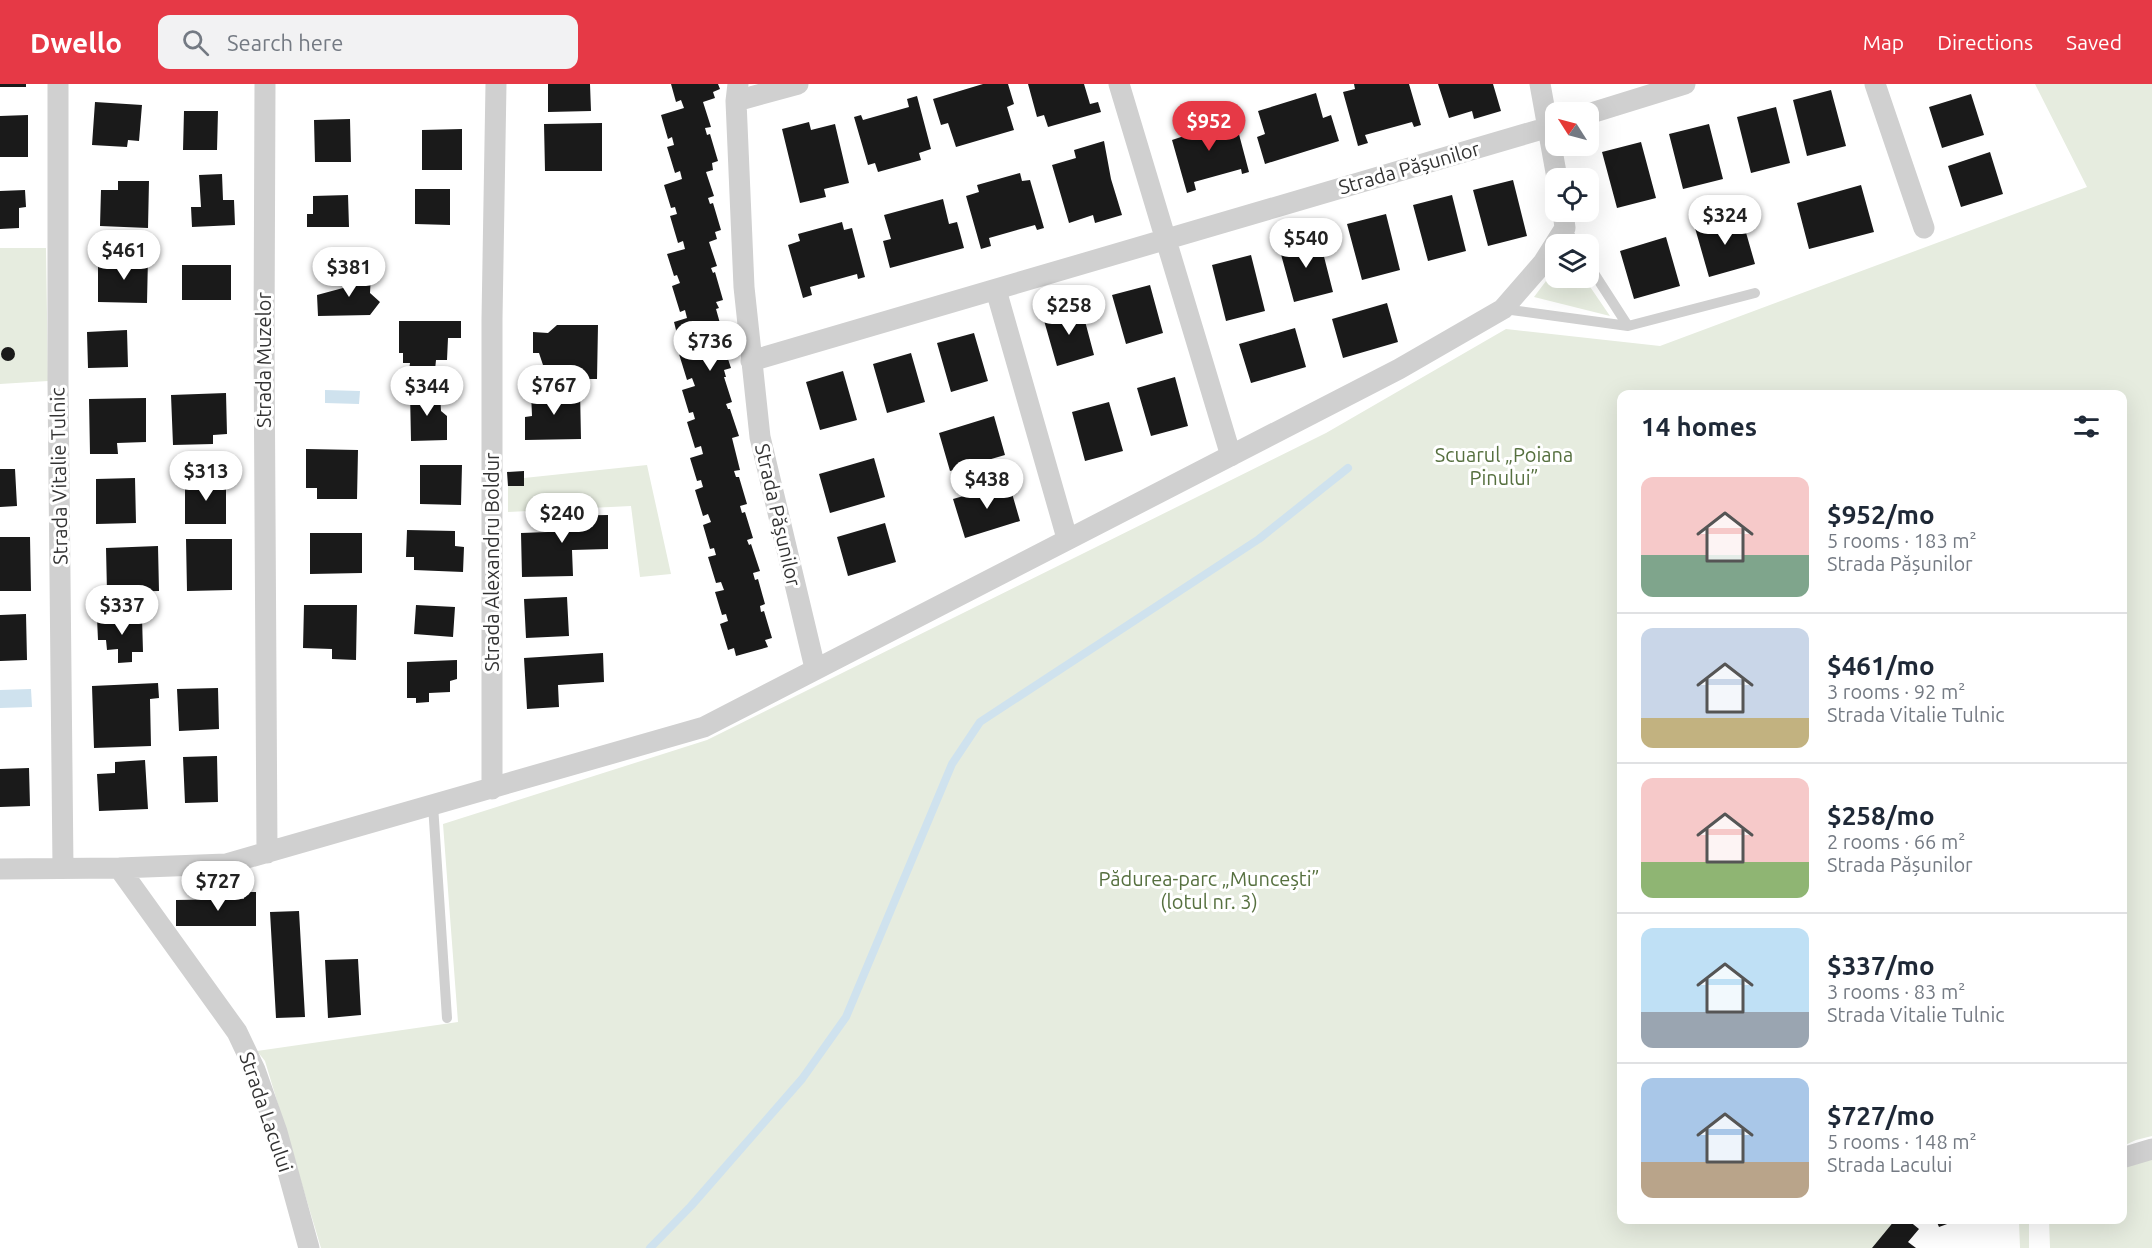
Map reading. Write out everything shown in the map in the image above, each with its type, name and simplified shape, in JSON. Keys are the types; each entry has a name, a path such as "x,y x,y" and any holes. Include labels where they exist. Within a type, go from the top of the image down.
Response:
{"street":[{"name":"Strada Vitalie Tulnic","path":"58,84 58,382 63,868"},
{"name":"Strada Muzelor","path":"265,84 267,853"},
{"name":"Strada Alexandru Boldur","path":"492,789 492,318 496,84"},
{"name":"Strada Pășunilor","path":"798,84 737,92 744,287 760,437 815,668"},
{"path":"1119,84 1231,456"},
{"path":"1540,84 1545,102"},
{"path":"1599,111 1685,84"},
{"path":"1875,84 1924,228"},
{"name":"Strada Pășunilor","path":"751,361 1545,128"},
{"path":"0,869 226,864 704,727 1399,369 1503,309 1543,263 1568,228"},
{"path":"996,290 1067,538"},
{"name":"Strada Lacului","path":"119,868 237,1032 255,1070 277,1132 309,1248"},
{"path":"2127,1156 2152,1149"}],"lane":[{"path":"1599,281 1628,326"},
{"path":"1503,309 1628,326 1755,293"},
{"path":"433,806 447,1018"}],"green space":[{"name":"Pădurea-parc „Muncești” (lotul nr. 3)","path":"2035,84 2152,84 2152,1136 2127,1144 2127,390 1617,390 1617,1224 1895,1224 1876,1248 321,1248 265,1061 257,1051 458,1022 443,824 707,740 1326,433 1506,329 1660,346 2087,187"},
{"path":"0,248 46,248 48,381 0,384"},
{"path":"1545,282 1545,288 1591,288 1610,316 1534,297"},
{"path":"647,465 671,574 640,577 631,506 508,512 508,486 524,486 524,478"},
{"path":"2152,1158 2152,1248 2050,1248 2049,1224 2127,1224 2127,1167"},
{"path":"2019,1224 2029,1224 2029,1248 2020,1248"}],"water":[{"path":"325,390 360,391 359,404 325,403"},
{"path":"31,689 32,707 0,708 0,690"}],"building":[{"path":"0,84 26,84 26,87 0,87"},
{"path":"548,84 590,84 591,111 548,112"},
{"path":"671,84 718,84 720,89 713,92 715,98 703,102 711,127 705,128 707,135 710,134 718,161 712,163 713,170 706,172 714,196 708,198 710,204 713,203 721,230 715,232 717,239 709,242 717,266 711,268 713,273 715,272 723,300 716,302 723,334 718,336 720,342 722,341 731,368 724,370 732,402 726,404 730,409 739,436 732,438 740,470 734,471 736,477 739,477 747,504 740,506 742,513 745,512 753,538 747,540 749,545 751,544 760,571 753,573 755,580 758,579 765,604 760,606 761,612 764,611 772,638 765,640 768,647 736,656 734,648 728,650 720,624 728,621 726,614 722,615 715,592 724,590 721,582 716,583 708,557 716,555 714,548 710,549 703,525 711,522 708,514 703,516 695,490 703,487 701,480 697,481 690,458 703,454 701,446 695,448 687,422 695,419 693,412 689,413 682,390 695,386 692,378 687,380 679,354 687,352 685,345 680,346 674,322 687,318 685,310 680,312 672,286 680,283 677,275 674,276 667,254 685,249 683,241 678,243 670,216 677,214 675,207 671,208 664,185 682,179 680,171 675,173 667,147 674,145 672,137 668,139 661,115 684,108 681,100 676,102"},
{"path":"983,84 1008,84 1014,104 1007,107 1014,130 956,147 948,123 941,125 933,99"},
{"path":"1028,84 1084,84 1090,104 1098,102 1101,112 1048,127 1044,115 1037,117"},
{"path":"1354,84 1409,84 1421,125 1414,127 1412,122 1365,135 1368,143 1358,146 1343,92 1355,89"},
{"path":"1438,84 1493,84 1501,111 1474,119 1472,111 1449,118"},
{"path":"1831,90 1846,146 1807,156 1793,100"},
{"path":"1316,93 1323,118 1331,115 1339,141 1265,164 1257,137 1265,134 1258,111"},
{"path":"1971,94 1984,135 1942,148 1929,107"},
{"path":"917,96 931,149 919,153 921,160 878,172 875,163 868,165 854,117 861,115 863,120 909,107 907,99"},
{"path":"95,102 142,105 139,141 128,140 127,147 92,145"},
{"path":"1776,107 1790,163 1751,173 1737,117"},
{"path":"184,111 218,111 217,150 183,150"},
{"path":"28,115 28,157 0,157 0,116"},
{"path":"1226,117 1228,125 1236,123 1249,172 1242,174 1241,169 1194,182 1196,190 1187,193 1172,140 1184,136 1183,129"},
{"path":"350,119 351,162 315,162 314,120"},
{"path":"809,122 811,130 835,124 849,183 824,189 826,197 800,203 782,129"},
{"path":"602,123 602,171 545,171 544,124"},
{"path":"1709,124 1723,179 1683,189 1669,134"},
{"path":"462,129 462,170 422,170 422,130"},
{"path":"1104,141 1111,179 1122,215 1095,223 1093,215 1069,223 1052,165 1076,158 1074,150"},
{"path":"1641,142 1656,198 1617,208 1602,152"},
{"path":"1990,152 2003,194 1961,207 1948,166"},
{"path":"1020,173 1022,181 1030,180 1044,228 1037,230 1035,225 989,238 991,246 981,249 966,196 979,192 977,185"},
{"path":"222,174 223,200 234,200 235,225 192,227 191,207 201,207 199,175"},
{"path":"1513,180 1527,236 1488,246 1473,190"},
{"path":"118,181 149,181 148,228 100,226 101,190 118,190"},
{"path":"1861,185 1874,232 1809,249 1797,203"},
{"path":"415,189 450,189 450,225 415,224"},
{"path":"25,190 26,207 19,208 19,228 0,229 0,191"},
{"path":"348,195 349,227 307,227 307,214 313,214 313,196"},
{"path":"1452,195 1466,251 1428,261 1413,205"},
{"path":"943,199 949,224 957,222 964,248 890,268 883,241 891,239 884,215"},
{"path":"1386,214 1400,270 1362,280 1347,224"},
{"path":"1741,215 1755,264 1709,277 1695,228"},
{"path":"842,222 844,230 852,228 865,277 858,279 857,274 810,287 812,295 803,298 788,245 800,241 798,234"},
{"path":"1319,237 1333,292 1294,302 1279,247"},
{"path":"1666,237 1680,286 1634,299 1620,251"},
{"path":"1251,255 1265,311 1226,321 1212,265"},
{"path":"117,257 148,257 147,303 98,302 98,265 117,265"},
{"path":"182,265 231,265 231,300 182,300"},
{"path":"343,274 371,275 370,293 380,302 370,315 318,316 317,295 343,288"},
{"path":"1150,285 1163,333 1126,344 1112,295"},
{"path":"1387,303 1398,342 1343,358 1332,319"},
{"path":"1081,306 1094,355 1057,366 1043,317"},
{"path":"399,321 461,321 461,338 448,338 447,360 436,360 435,370 409,370 410,363 403,363 403,353 399,353"},
{"path":"557,325 598,325 597,379 544,379 544,368 539,353 533,353 533,332 548,333"},
{"path":"1295,328 1306,367 1251,383 1239,344"},
{"path":"127,330 128,367 88,368 87,332"},
{"path":"974,333 988,381 951,392 937,343"},
{"path":"5,347 11,347 15,354 11,361 5,361 1,357 1,351"},
{"path":"911,353 925,402 887,413 873,364"},
{"path":"843,371 857,420 820,430 806,382"},
{"path":"1175,377 1188,426 1151,436 1137,388"},
{"path":"580,390 581,439 525,440 525,417 532,416 531,391"},
{"path":"410,392 440,392 441,411 447,416 447,440 411,441"},
{"path":"226,393 227,434 213,435 213,444 173,445 171,395"},
{"path":"146,398 146,442 117,443 118,454 90,454 89,399"},
{"path":"1109,402 1123,451 1085,461 1072,412"},
{"path":"994,416 1005,455 950,471 939,433"},
{"path":"306,449 358,450 357,499 317,499 317,488 306,488"},
{"path":"874,458 885,497 830,513 819,474"},
{"path":"420,465 462,465 461,505 420,504"},
{"path":"0,469 15,469 17,506 0,507"},
{"path":"524,471 524,486 508,486 507,472"},
{"path":"135,478 136,523 96,524 96,479"},
{"path":"185,480 226,480 226,524 185,524"},
{"path":"1009,483 1020,521 965,538 953,499"},
{"path":"608,515 608,549 572,550 573,576 522,577 521,533 548,532 547,516"},
{"path":"885,523 896,562 848,576 837,537"},
{"path":"407,530 455,531 455,546 464,547 463,572 414,570 414,557 406,557"},
{"path":"310,533 362,533 362,573 310,574"},
{"path":"0,537 30,537 31,591 0,591"},
{"path":"186,539 232,539 232,590 187,591"},
{"path":"158,546 159,591 107,592 106,548"},
{"path":"567,597 569,636 526,638 524,599"},
{"path":"304,605 357,605 356,660 332,659 332,649 303,648"},
{"path":"416,605 455,607 453,637 414,634"},
{"path":"26,614 27,660 0,661 0,615"},
{"path":"142,617 143,652 132,652 132,662 118,663 118,649 107,650 106,640 98,640 97,618"},
{"path":"603,653 604,682 558,685 559,707 527,709 524,658"},
{"path":"457,660 457,679 450,681 450,692 429,693 429,702 416,703 416,698 407,698 407,662"},
{"path":"158,683 159,698 150,699 151,746 94,748 92,686"},
{"path":"218,688 219,729 179,731 177,689"},
{"path":"217,756 218,802 185,803 183,757"},
{"path":"145,760 148,809 99,811 97,774 115,773 115,762"},
{"path":"29,768 30,806 0,807 0,769"},
{"path":"244,892 256,892 256,926 176,926 176,900 244,899"},
{"path":"299,911 305,1017 276,1018 270,912"},
{"path":"358,959 361,1015 328,1018 325,960"},
{"path":"1892,1224 1913,1224 1919,1229 1908,1242 1916,1248 1872,1248"}],"waterway":[{"path":"650,1248 691,1206 802,1079 846,1017 952,764 980,722 1259,539 1348,468"}],"park label":[{"name":"Scuarul „Poiana Pinului”","path":"1504,466"}]}
